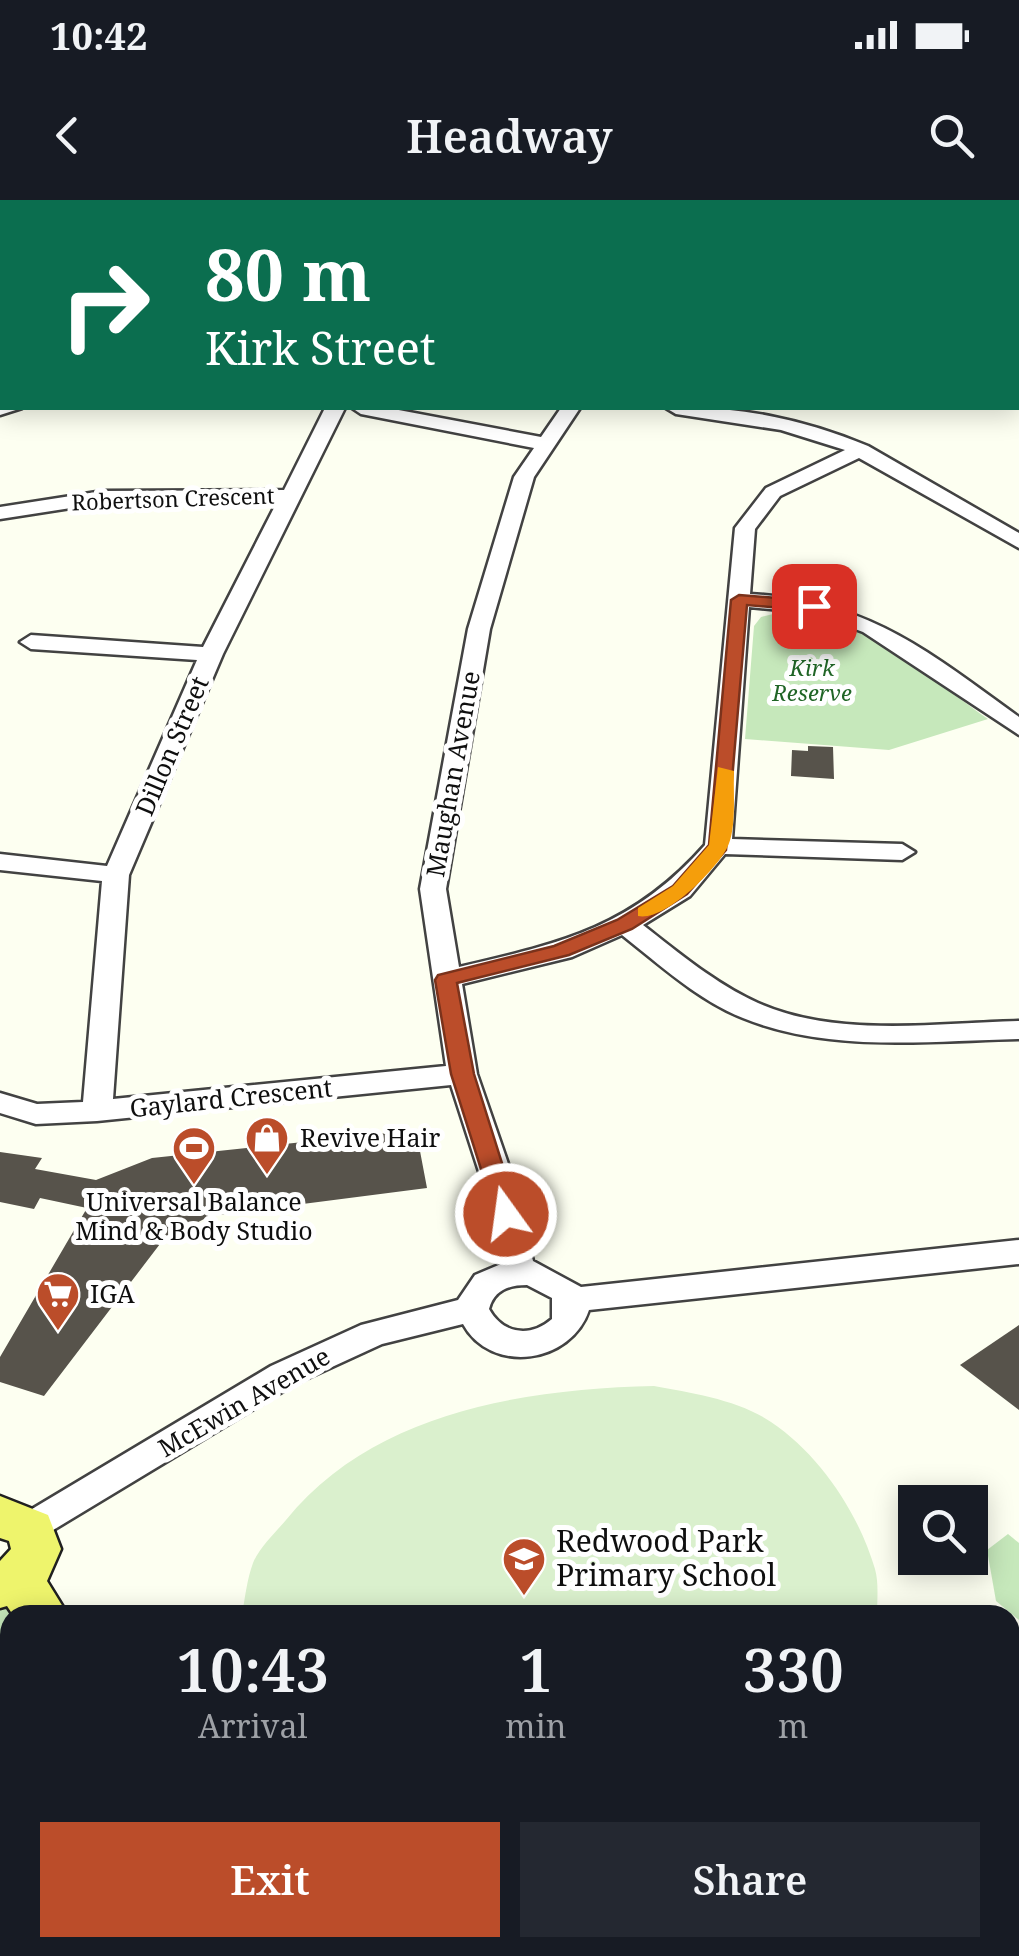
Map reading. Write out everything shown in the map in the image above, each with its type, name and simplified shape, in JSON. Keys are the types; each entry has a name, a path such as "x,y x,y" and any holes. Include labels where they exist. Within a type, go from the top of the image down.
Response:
{"main road":[{"path":"15,1522 35,1538 34,1560 20,1594"}],"street":[{"name":"Dillon Street","path":"98,1111 116,875 211,654 334,410"},
{"path":"371,410 544,444"},
{"name":"Maughan Avenue","path":"519,1272 498,1181 462,1074 433,889 479,629 524,477 569,410"},
{"path":"689,410 782,424 840,439 1019,542"},
{"path":"446,980 562,951 625,924 680,890 718,846 745,528 773,492 861,450"},
{"name":"Robertson Crescent","path":"0,514 103,497 288,496"},
{"path":"739,600 814,606 857,620 888,635 1019,728"},
{"path":"31,642 211,654"},
{"path":"718,846 902,852"},
{"path":"0,862 116,875"},
{"path":"625,924 686,972 754,1012 849,1032 1019,1030"},
{"name":"Gaylard Crescent","path":"0,1103 36,1114 98,1111 462,1074"},
{"path":"572,1300 568,1324 560,1334 530,1345 498,1340 485,1333 472,1309 474,1300 490,1280 519,1272 546,1276 572,1300 1019,1252"},
{"name":"McEwin Avenue","path":"15,1522 298,1367 373,1334 472,1309"}],"green space":[{"name":"Kirk Reserve","path":"777,613 809,616 865,635 915,665 988,719 889,750 745,739 754,626 761,617"},
{"path":"654,1386 715,1398 758,1414 789,1435 821,1468 848,1506 876,1574 877,1605 244,1605 251,1569 263,1546 321,1483 362,1454 406,1431 454,1414 503,1401"},
{"path":"1008,1534 1019,1543 1019,1605 1001,1605 996,1601 988,1549"},
{"path":"0,1587 26,1605 0,1605"}],"building":[{"path":"808,746 833,747 834,779 791,776 792,750 808,751"},
{"path":"416,1130 427,1188 210,1216 163,1240 44,1396 0,1382 0,1357 87,1208 40,1198 34,1209 0,1202 0,1152 42,1158 35,1169 96,1180 152,1158"},
{"path":"1019,1325 1019,1410 960,1365"}],"slow traffic":[{"path":"645,912 680,890 718,846 725,771"}],"place":[{"name":"Revive Hair","path":"267,1176"},
{"name":"Universal Balance Mind & Body Studio","path":"194,1186"},
{"name":"IGA","path":"58,1332"},
{"name":"Redwood Park Primary School","path":"524,1597"}],"route":[{"path":"506,1214 462,1074 446,980 562,951 625,924 680,890 718,846 739,600 814,606"}]}
